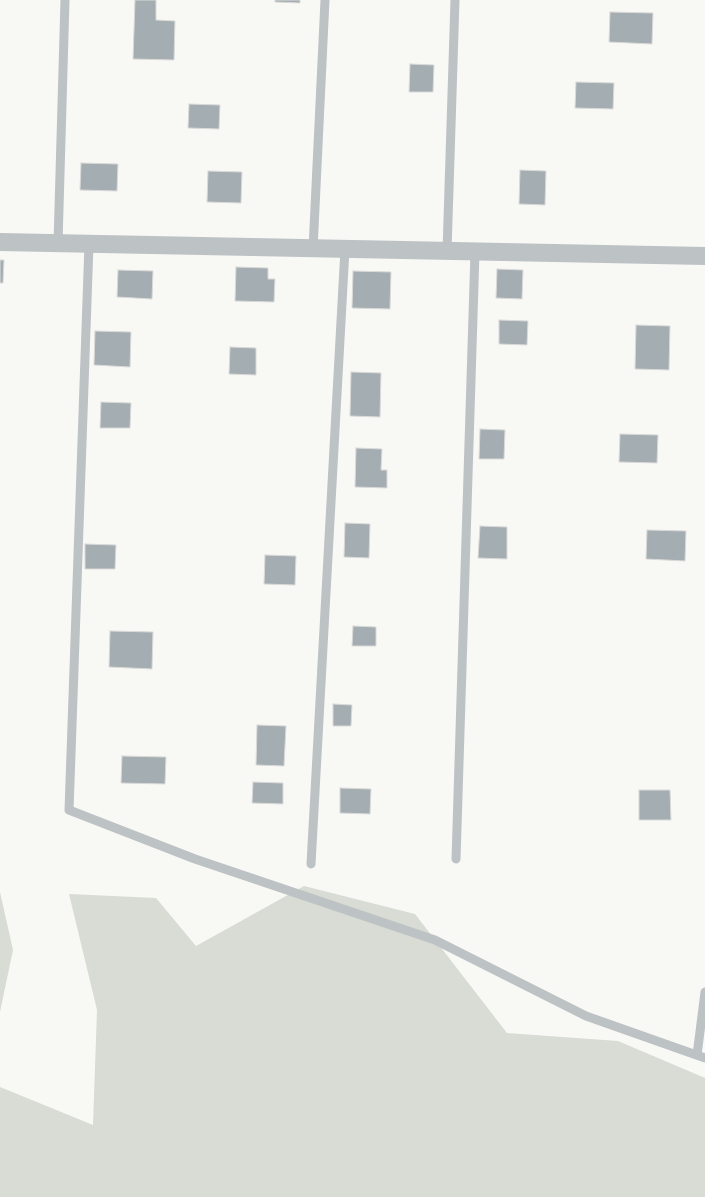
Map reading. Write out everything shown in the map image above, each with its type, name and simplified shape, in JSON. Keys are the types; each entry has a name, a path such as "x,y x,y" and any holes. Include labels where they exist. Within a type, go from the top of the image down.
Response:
{"street":[{"path":"0,242 705,256"}],"lane":[{"path":"58,243 65,0"},
{"path":"313,249 325,0"},
{"path":"447,251 455,0"},
{"path":"89,244 69,810 195,859 435,940 586,1016 701,1057 705,992"},
{"path":"311,864 346,249"},
{"path":"456,858 475,252"}],"shaded area":[{"path":"304,886 415,914 507,1033 618,1041 705,1078 705,1197 0,1197 0,1087 93,1125 97,1010 69,894 156,898 196,946"},
{"path":"0,892 13,950 0,1012"}],"building":[{"path":"135,0 156,0 156,20 175,21 174,60 133,59"},
{"path":"275,0 300,0 300,3 275,2"},
{"path":"610,12 653,13 652,44 609,42"},
{"path":"410,64 434,65 433,92 409,92"},
{"path":"576,82 614,83 613,109 575,108"},
{"path":"189,104 220,105 219,129 188,128"},
{"path":"81,163 118,164 117,191 80,190"},
{"path":"520,170 546,171 545,205 519,204"},
{"path":"208,171 242,172 241,203 207,202"},
{"path":"0,260 4,260 3,283 0,283"},
{"path":"236,267 268,268 268,279 275,279 274,302 235,301"},
{"path":"497,269 523,270 522,299 496,298"},
{"path":"118,270 153,271 152,299 117,297"},
{"path":"353,271 391,272 390,309 352,308"},
{"path":"499,320 528,321 527,345 499,344"},
{"path":"636,325 670,326 669,370 635,369"},
{"path":"95,331 131,332 130,367 94,365"},
{"path":"230,347 256,348 256,375 229,374"},
{"path":"351,372 381,373 380,417 350,416"},
{"path":"101,402 131,403 130,428 100,428"},
{"path":"480,429 505,430 504,459 479,459"},
{"path":"620,434 658,435 657,463 619,462"},
{"path":"356,448 382,449 381,470 387,470 387,488 355,487"},
{"path":"345,523 370,524 369,558 344,557"},
{"path":"480,526 507,527 507,559 478,558"},
{"path":"647,530 686,531 685,561 646,559"},
{"path":"85,544 116,545 115,569 85,569"},
{"path":"265,555 296,556 295,585 264,584"},
{"path":"353,626 376,627 376,646 352,646"},
{"path":"110,631 153,632 152,669 109,667"},
{"path":"333,704 352,705 351,726 333,726"},
{"path":"257,725 286,726 284,766 256,765"},
{"path":"122,756 166,757 165,784 121,783"},
{"path":"253,782 283,783 283,804 252,803"},
{"path":"340,788 371,789 370,814 340,813"},
{"path":"639,790 670,790 671,820 639,820"}]}
